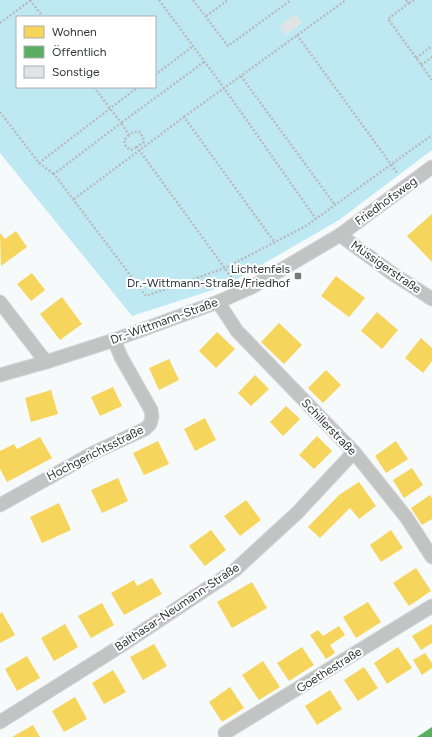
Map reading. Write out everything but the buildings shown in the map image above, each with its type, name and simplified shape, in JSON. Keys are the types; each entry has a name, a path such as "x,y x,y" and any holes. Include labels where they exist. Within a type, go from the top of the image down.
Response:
{"street":[{"name":"Friedhofsweg","path":"340,235 432,167"},
{"name":"Dr.-Wittmann-Straße","path":"0,375 114,340 218,302 242,292 340,235"},
{"name":"Müssigerstraße","path":"340,235 393,274 432,299"},
{"path":"0,302 46,362"},
{"name":"Schillerstraße","path":"218,302 237,331 354,452 406,517 432,557"},
{"name":"Hochgerichtsstraße","path":"0,505 94,453 145,429 150,424 152,417 149,404 121,357 114,340"},
{"name":"Balthasar-Neumann-Straße","path":"0,722 119,647 235,570 297,512 354,452"},
{"name":"Goethestraße","path":"225,734 432,606"}],"path":[{"path":"0,23 30,0 42,16"},
{"path":"159,0 224,88 316,219"},
{"path":"193,0 228,46 290,0"},
{"path":"206,16 228,0"},
{"path":"74,200 138,149 346,0"},
{"path":"406,0 409,3"},
{"path":"414,0 388,19 432,80"},
{"path":"297,35 391,164"},
{"path":"156,74 193,46"},
{"path":"416,58 432,46"},
{"path":"421,65 432,57"},
{"path":"54,174 204,62"},
{"path":"241,76 335,205"},
{"path":"95,88 129,135"},
{"path":"39,163 137,88"},
{"path":"0,112 39,163 54,174 146,296 225,268 275,243 316,219 432,135"},
{"path":"184,117 275,243"},
{"path":"133,132 140,132 144,138 144,142 138,149 131,150 126,147 124,140 129,135 133,132"},
{"path":"138,149 242,292"}],"shaded area":[{"path":"0,0 432,0 432,150 339,220 225,286 132,316 0,153"}],"place":[{"name":"Lichtenfels Dr.-Wittmann-Straße/Friedhof","path":"298,276"}]}
